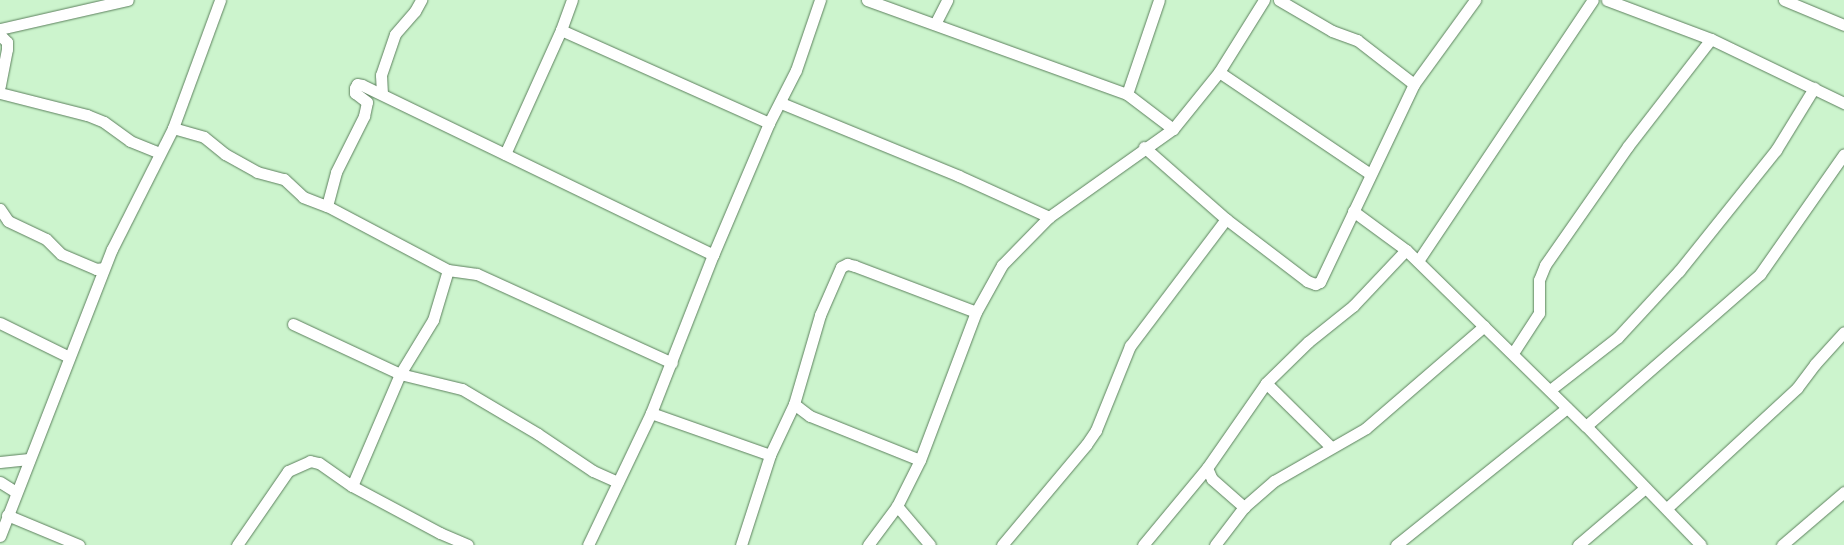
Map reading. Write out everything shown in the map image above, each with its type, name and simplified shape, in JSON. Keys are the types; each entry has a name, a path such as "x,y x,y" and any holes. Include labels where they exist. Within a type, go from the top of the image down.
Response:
{"street":[{"path":"0,29 128,0"},
{"path":"0,536 104,268 119,233 173,128 220,0"},
{"path":"382,94 381,75 395,34 415,11 421,0"},
{"path":"505,154 561,30 572,0"},
{"path":"588,545 651,413 672,363 713,255 769,123 796,70 820,0"},
{"path":"867,0 1128,94 1173,129"},
{"path":"935,24 947,0"},
{"path":"1128,94 1159,0"},
{"path":"868,545 897,506 920,460 976,312 1002,265 1049,217 1144,147 1173,129 1219,72 1264,0"},
{"path":"1279,0 1332,31 1356,40 1414,84"},
{"path":"1144,147 1226,219 1307,281 1315,284 1320,282 1414,84 1475,0"},
{"path":"1418,262 1593,0"},
{"path":"1607,0 1711,39 1844,103"},
{"path":"1784,0 1844,24"},
{"path":"561,30 769,123"},
{"path":"0,35 6,42 7,49 0,86"},
{"path":"1512,353 1539,313 1539,280 1545,265 1628,146 1711,39"},
{"path":"1219,72 1370,174"},
{"path":"327,206 336,172 364,116 367,102 355,93 354,88 357,84 382,94 713,255"},
{"path":"1550,390 1618,337 1680,271 1776,150 1814,88"},
{"path":"0,93 87,115 104,122 130,141 160,153"},
{"path":"780,103 959,176 1049,217"},
{"path":"173,128 204,137 225,154 257,172 284,179 304,197 327,206 448,270 477,274 672,363"},
{"path":"1586,426 1760,274 1844,154"},
{"path":"0,209 8,220 46,239 61,254 96,269 104,268"},
{"path":"1353,211 1406,250 1550,390 1645,488 1667,508 1701,545"},
{"path":"1002,545 1086,445 1096,430 1130,346 1226,219"},
{"path":"1142,545 1207,468 1266,383 1308,342 1353,306 1406,250"},
{"path":"741,545 770,454 794,404 820,315 841,267 847,264 976,312"},
{"path":"352,486 400,374 430,326 448,270"},
{"path":"0,323 69,358"},
{"path":"293,324 400,374 462,389 538,434 593,471 618,482"},
{"path":"1215,545 1244,507 1274,481 1378,419 1484,326"},
{"path":"1667,508 1797,388 1815,364 1844,332"},
{"path":"1266,383 1331,448"},
{"path":"794,404 810,416 920,460"},
{"path":"1396,545 1567,408"},
{"path":"651,413 770,454"},
{"path":"0,462 29,459"},
{"path":"237,545 288,470 298,464 310,461 319,463 352,486 440,533 468,545"},
{"path":"1207,468 1212,479 1244,507"},
{"path":"1197,481 1212,479"},
{"path":"0,482 16,492"},
{"path":"1578,545 1645,488"},
{"path":"1782,545 1844,492"},
{"path":"897,506 930,545"},
{"path":"7,515 79,545"}]}
